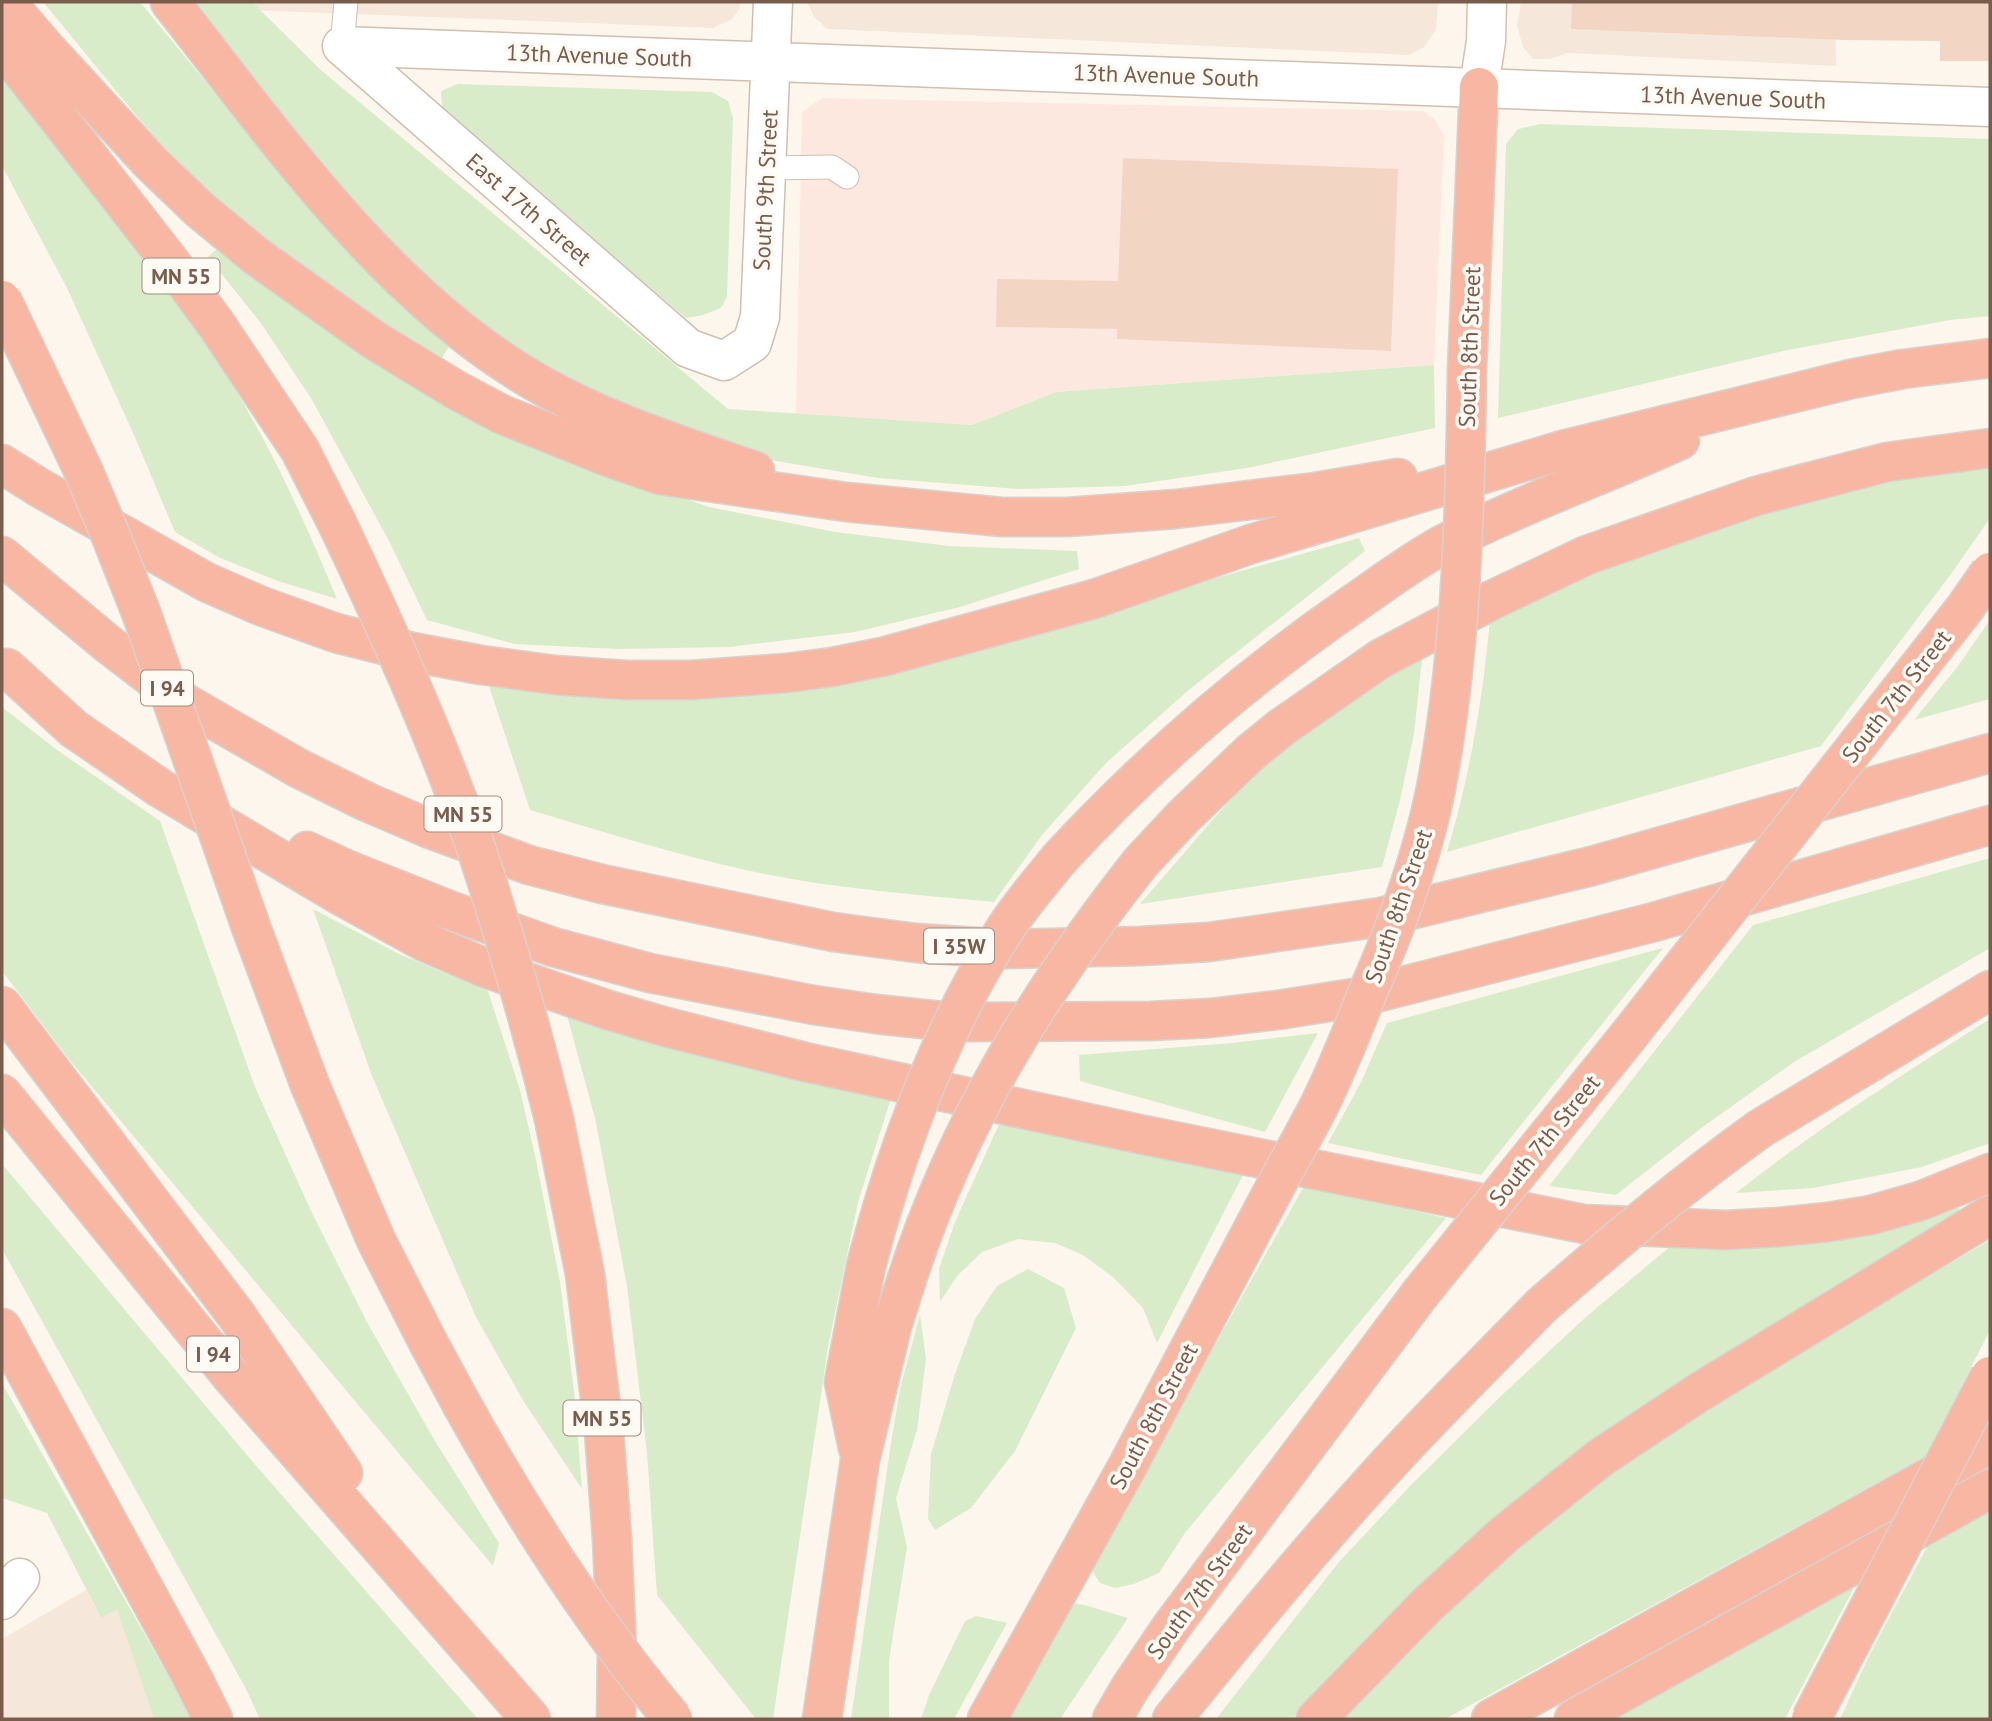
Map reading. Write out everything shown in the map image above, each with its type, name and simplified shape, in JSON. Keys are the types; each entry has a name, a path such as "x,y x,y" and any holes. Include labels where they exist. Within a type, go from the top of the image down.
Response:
{"highway":[{"path":"6,2 152,164 199,209 256,256 374,340 456,390 501,414 660,475 846,502 1002,517 1067,517 1176,509 1315,492 1559,451"},
{"path":"170,2 298,165 345,218 425,300 485,349 544,387 629,427 846,502"},
{"name":"MN 55","path":"2,46 216,324 300,450 378,610 431,730 472,838 534,1040 554,1119 585,1274 598,1376 612,1538 617,1651 616,1719"},
{"name":"South 8th Street","path":"987,1719 1126,1469 1319,1105 1390,943 1410,885 1435,789 1454,660 1464,527 1467,370 1479,86"},
{"name":"I 94","path":"2,300 83,470 115,546 310,1085 376,1240 461,1403 522,1509 598,1623 674,1719"},
{"path":"2,464 206,582 261,606 336,633 435,656 555,675 626,680 691,680 786,673 886,656 1094,599 1251,544 1559,451 1851,379 1903,369 1990,358"},
{"path":"860,1461 844,1382 866,1266 899,1152 942,1044 981,970 1008,925 1060,858 1128,788 1260,673 1404,569 1440,546 1507,514 1782,395"},
{"path":"822,1719 860,1461 892,1326 921,1236 945,1176 994,1077 1018,1036 1070,957 1142,862 1250,753 1282,727 1380,659 1492,600 1587,555 1756,496 1887,462 1990,448"},
{"name":"I 35W","path":"2,556 185,704 298,768 430,829 529,865 602,884 833,932 916,943 1009,949 1141,946 1209,942 1381,918 1592,866 1990,753"},
{"name":"South 7th Street","path":"1112,1719 1172,1626 1420,1294 1626,1039 1965,608 1990,572"},
{"path":"4,666 166,777 301,848 348,870 449,910 553,947 650,973 814,1005 951,1022 1210,1018 1360,997 1654,922 1990,825"},
{"path":"4,666 74,729 160,788 336,893 425,942 483,967 608,1010 691,1033 805,1062 1126,1131 1584,1224 1726,1230 1828,1222 1871,1215 1920,1201 1990,1173"},
{"path":"1172,1719 1369,1485 1541,1306 1608,1247 1761,1128 1990,990"},
{"path":"2,1006 237,1316 433,1608"},
{"name":"I 94","path":"2,1094 232,1377 531,1719"},
{"path":"1316,1719 1427,1604 1505,1534 1600,1458 1698,1393 1990,1215"},
{"path":"2,1328 213,1719"},
{"path":"1811,1719 1990,1376"},
{"path":"1491,1719 1990,1444"},
{"path":"1574,1719 1990,1489"}],"street":[{"name":"South 9th Street","path":"724,361 752,343 760,317 772,2"},
{"name":"South 8th Street","path":"1479,86 1486,41 1487,2"},
{"name":"13th Avenue South","path":"342,46 1990,107"},
{"name":"East 17th Street","path":"342,46 688,348 724,361"}],"lane":[{"path":"342,46 346,2"},
{"path":"766,167 832,167 847,177"}],"shaded area":[{"path":"194,2 740,2 739,10 731,20 713,28 199,8"},
{"path":"807,2 1438,2 1436,30 1424,47 1409,55 828,29 814,17"},
{"path":"1521,2 1835,2 1836,66 1568,53 1550,59 1533,59 1523,47 1517,26"},
{"path":"822,98 1424,111 1436,121 1444,136 1434,365 1056,392 972,425 796,414 802,112"},
{"path":"86,1590 101,1618 117,1610 154,1719 2,1719 2,1639"}],"green space":[{"path":"43,2 140,2 324,226 385,289 450,345 439,363 314,276 224,206 176,160"},
{"path":"194,2 252,2 322,71 728,409 972,425 1056,392 1434,365 1435,428 1247,468 1125,486 1019,489 878,478 764,459 564,382 476,323 386,248 316,163"},
{"path":"2,69 135,241 227,375 277,465 337,599 278,581 220,558 175,532 67,288 2,166"},
{"path":"458,84 712,92 728,101 733,118 727,297 721,308 686,318 450,118 442,107 441,91"},
{"path":"1540,124 1990,139 1990,316 1950,320 1783,351 1498,418 1506,144 1518,129"},
{"path":"222,244 600,470 709,507 835,532 949,546 1077,551 1079,569 960,607 855,632 729,647 618,649 515,644 427,620 389,541 311,398 260,322 208,257"},
{"path":"1990,464 1990,518 1821,746 1447,852 1474,736 1490,619 1597,566 1840,489"},
{"path":"1359,538 1365,551 1190,689 1106,763 1042,835 994,902 869,890 746,870 637,842 530,810 486,677 991,641"},
{"path":"1990,620 1990,699 1914,720 1958,666"},
{"path":"1423,650 1414,734 1382,867 1140,904 1235,794 1287,744"},
{"path":"2,707 57,750 160,821 255,1087 311,1211 368,1324 435,1441 499,1543 493,1566 68,1058 2,971"},
{"path":"1990,858 1990,948 1794,1062 1704,1126 1616,1195 1549,1186 1753,925"},
{"path":"313,909 397,953 488,991 520,1090 560,1282 574,1391 582,1489 524,1402 476,1317 372,1076"},
{"path":"1663,948 1481,1175 1328,1143 1361,1082 1387,1023"},
{"path":"566,1012 892,1095 858,1202 828,1347 773,1719 756,1719 657,1595 647,1453 627,1286 595,1118"},
{"path":"1990,1019 1990,1143 1922,1167 1813,1188 1736,1193 1829,1124"},
{"path":"1318,1033 1265,1132 1080,1081 1079,1055"},
{"path":"1000,1122 1244,1173 1157,1343 1143,1308 1114,1278 1083,1255 1055,1243 1018,1239 982,1252 957,1276 940,1302 939,1269 955,1222"},
{"path":"2,1164 258,1468 478,1719 260,1719 246,1689 2,1249"},
{"path":"1304,1186 1446,1218 1185,1533 1159,1573 1134,1584 1115,1588 1100,1583 1090,1568"},
{"path":"1958,1204 1962,1220 1560,1468 1467,1542 1385,1619 1293,1719 1216,1719 1338,1563 1412,1484 1587,1316 1672,1245"},
{"path":"1990,1240 1990,1330 1926,1456 1445,1719 1336,1719 1415,1637 1588,1486 1726,1396"},
{"path":"1028,1269 1064,1288 1076,1328 1015,1451 971,1508 935,1530 928,1519 931,1454 955,1374 975,1319 997,1286"},
{"path":"920,1315 926,1359 917,1430 896,1498 907,1547 889,1660 889,1719 851,1719 892,1436 901,1385"},
{"path":"2,1383 190,1719 154,1719 117,1610 101,1618 47,1513 2,1498"},
{"path":"1990,1510 1990,1719 1840,1719 1869,1656 1928,1545"},
{"path":"1857,1582 1785,1719 1606,1719"},
{"path":"1074,1603 1128,1618 1060,1719 1008,1719 1068,1611"},
{"path":"976,1616 1007,1623 954,1719 921,1719 929,1695 965,1621"}],"building":[{"path":"1572,2 1990,2 1990,61 1940,61 1940,41 1571,29"},
{"path":"1123,158 1398,169 1391,351 1117,339 1117,329 996,327 997,279 1118,281"}]}
